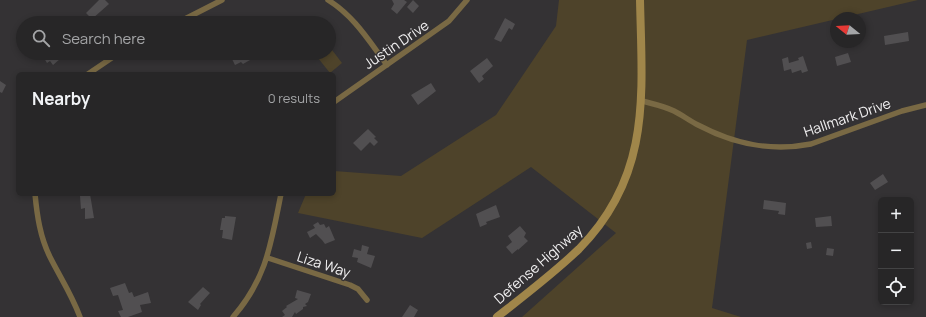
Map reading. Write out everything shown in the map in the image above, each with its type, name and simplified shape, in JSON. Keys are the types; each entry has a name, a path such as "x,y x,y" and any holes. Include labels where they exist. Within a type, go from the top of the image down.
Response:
{"main road":[{"name":"Defense Highway","path":"497,317 568,258 593,233 603,220 622,187 632,161 639,130 642,100 640,0"}],"street":[{"path":"191,16 222,0"},
{"path":"328,0 340,7 358,25 387,65"},
{"name":"Justin Drive","path":"336,101 449,21 467,0"},
{"path":"91,72 109,60"},
{"name":"Hallmark Drive","path":"642,100 675,111 696,125 735,142 771,148 796,147 811,144 902,111 926,105"},
{"path":"35,196 40,227 49,255 67,288 80,317"},
{"path":"233,317 255,286 268,258 281,196"},
{"name":"Liza Way","path":"268,258 350,284 358,289 368,300"}],"shaded area":[{"path":"559,0 918,0 866,12 830,12 830,21 747,40 712,308 741,317 522,317 616,233 531,167 422,238 298,213 305,196 336,196 336,171 401,176 496,115 556,26"},
{"path":"336,55 342,63 329,72 320,60 336,60"}],"building":[{"path":"99,0 105,0 109,4 95,16 89,16 86,13"},
{"path":"392,0 404,0 407,2 397,14 391,9 394,4"},
{"path":"413,0 419,6 413,13 407,7"},
{"path":"505,18 515,24 512,30 509,28 501,42 494,39"},
{"path":"908,32 909,41 885,45 884,36"},
{"path":"848,53 851,62 837,66 835,57"},
{"path":"803,56 808,71 802,73 801,70 792,73 791,69 784,71 782,59 788,57 789,63 799,60 798,58"},
{"path":"487,58 493,66 482,76 484,79 479,83 470,71"},
{"path":"45,60 59,60 53,65 50,61 47,63"},
{"path":"232,60 250,60 243,64 241,62 235,65"},
{"path":"0,81 6,85 2,93 0,92"},
{"path":"431,83 436,91 418,105 411,95"},
{"path":"368,129 376,137 374,138 378,142 374,146 370,142 361,151 353,143"},
{"path":"883,174 888,182 875,190 870,183"},
{"path":"80,196 90,196 94,218 85,219 85,208 81,209"},
{"path":"764,200 786,203 785,215 778,214 779,211 763,209"},
{"path":"496,205 500,217 486,222 487,224 480,227 476,214"},
{"path":"225,216 236,217 232,240 222,238 223,230 220,230 222,218 225,218"},
{"path":"831,216 832,226 816,227 815,218"},
{"path":"318,222 320,225 324,224 326,228 329,226 335,240 325,244 316,234 310,238 307,232 315,228 313,225"},
{"path":"520,226 526,233 524,237 528,241 512,254 506,247 512,242 508,236"},
{"path":"811,242 812,248 807,249 806,243"},
{"path":"362,245 369,247 367,254 375,256 371,268 357,262 358,258 352,257 354,249 361,251"},
{"path":"827,248 834,249 833,256 826,255"},
{"path":"125,283 129,293 132,292 134,297 148,292 151,303 140,305 142,312 128,317 121,317 118,311 123,310 118,295 113,296 110,288"},
{"path":"203,287 210,293 200,304 201,305 198,310 188,302"},
{"path":"297,290 311,294 308,302 305,304 307,306 303,307 303,309 296,314 295,312 292,317 282,317 285,315 282,311 287,307 286,306 298,299 295,298"},
{"path":"410,305 418,310 414,317 402,317"}]}
